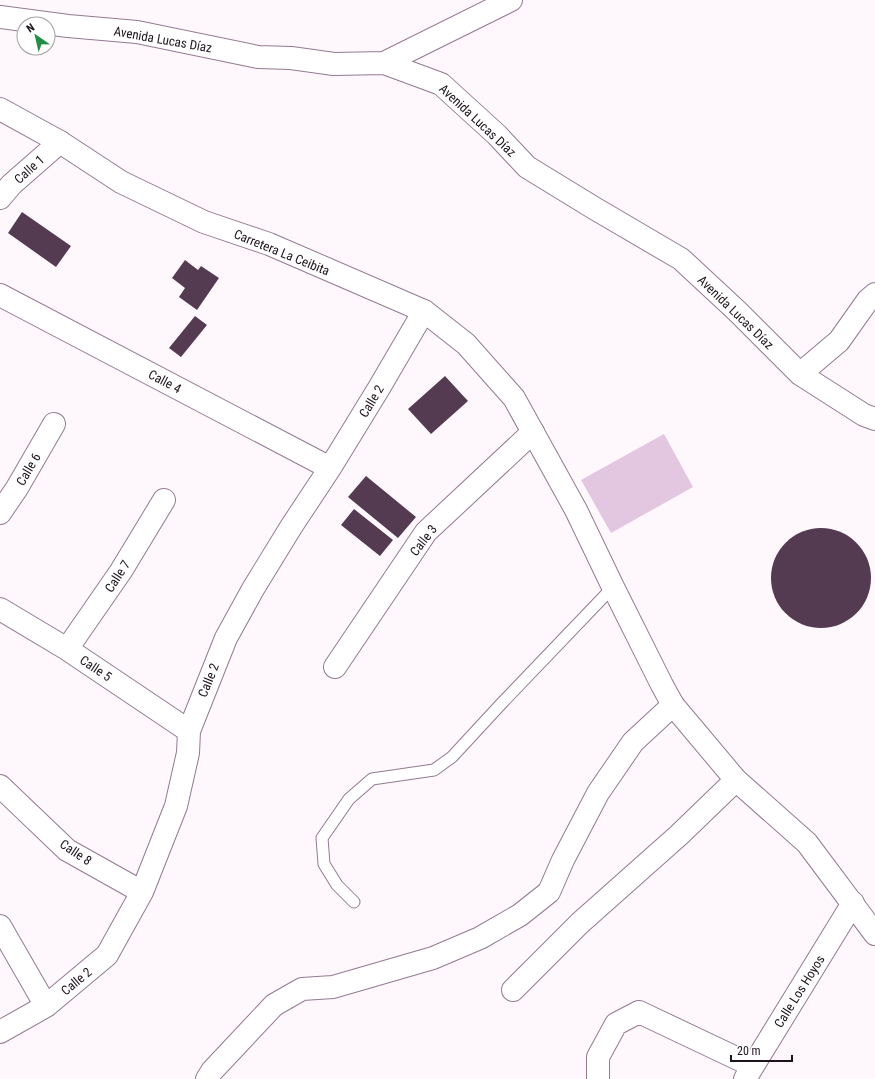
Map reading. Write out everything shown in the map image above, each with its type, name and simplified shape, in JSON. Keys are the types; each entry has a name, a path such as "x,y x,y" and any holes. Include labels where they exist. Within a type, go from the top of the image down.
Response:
{"street":[{"path":"384,63 511,0"},
{"name":"Avenida Lucas Díaz","path":"0,17 68,26 137,32 258,57 290,58 334,64 384,63 441,84 497,135 527,167 681,259 737,311 800,374 864,415 875,419"},
{"name":"Carretera La Ceibita","path":"0,109 60,142 122,182 204,222 269,244 424,310 466,344 514,398 576,510 673,705 736,780 807,843 875,934"},
{"name":"Calle 1","path":"0,198 12,184 60,142"},
{"path":"800,374 839,341 868,300 875,294"},
{"name":"Calle 4","path":"0,295 330,468"},
{"name":"Calle 2","path":"0,1032 46,1006 108,955 142,892 176,806 188,753 189,731 226,638 253,589 330,468 379,388 424,310"},
{"name":"Calle 6","path":"0,513 18,488 54,424"},
{"name":"Calle 3","path":"335,667 426,532 533,432"},
{"name":"Calle 7","path":"67,649 121,571 164,500"},
{"name":"Calle 5","path":"0,609 67,649 189,731"},
{"path":"212,1076 274,1005 302,989 332,987 434,958 480,938 520,915 549,892 598,793 633,742 673,705"},
{"path":"513,990 580,923 679,835 736,780"},
{"name":"Calle 8","path":"0,786 67,850 142,892"},
{"name":"Calle Los Hoyos","path":"749,1073 853,903"},
{"path":"0,926 46,1006"},
{"path":"598,1079 598,1058 616,1024 639,1012 749,1073"}],"lane":[{"path":"354,902 337,885 324,864 322,838 349,799 372,779 434,770 452,757 613,587"}],"shaded area":[{"path":"664,434 693,487 611,533 581,480"}],"building":[{"path":"22,212 71,246 56,267 8,233"},
{"path":"185,260 198,270 201,266 219,278 197,310 179,297 185,288 172,278"},
{"path":"195,316 207,325 181,357 169,348"},
{"path":"445,376 468,401 431,434 408,409"},
{"path":"366,476 416,517 398,538 348,497"},
{"path":"354,509 393,540 380,556 341,525"},
{"path":"821,528 840,532 856,543 867,559 871,578 867,597 856,613 840,624 821,628 802,624 786,613 775,597 771,578 775,559 786,543 802,532"}]}
